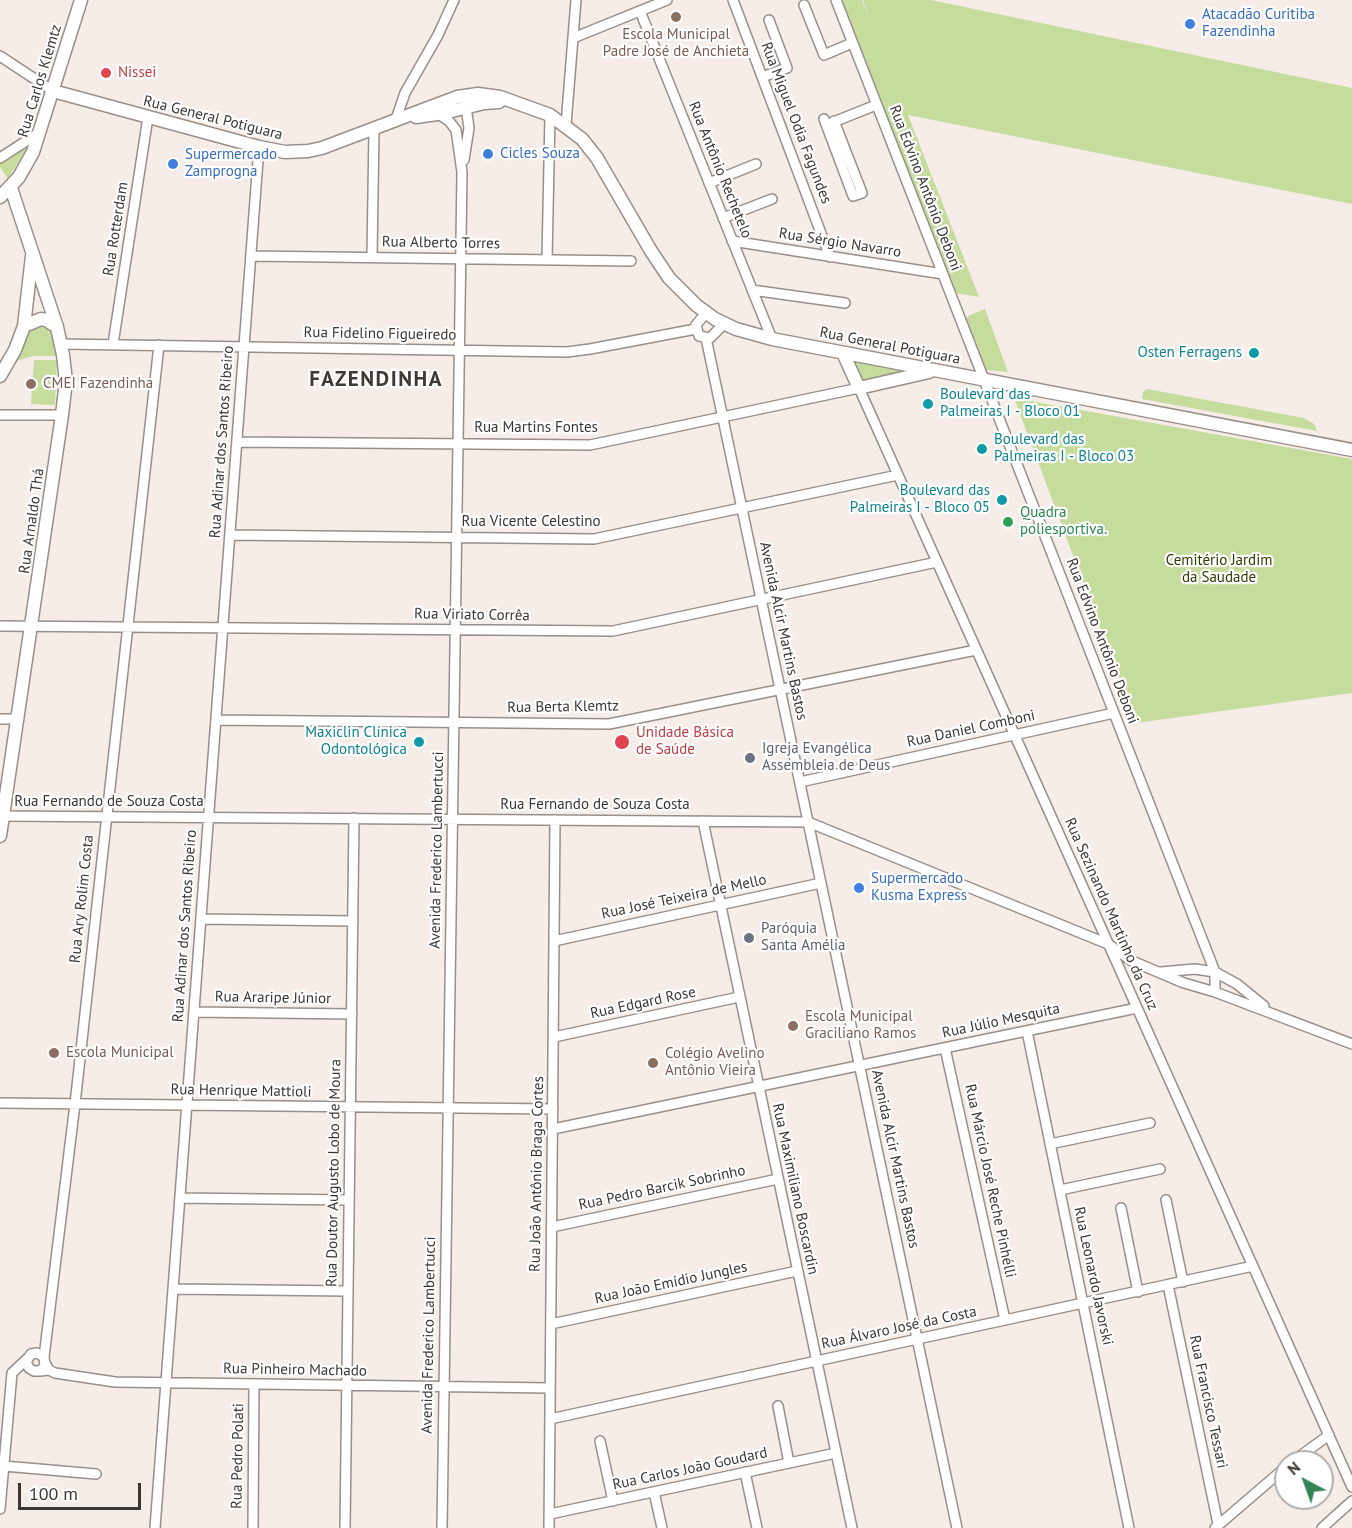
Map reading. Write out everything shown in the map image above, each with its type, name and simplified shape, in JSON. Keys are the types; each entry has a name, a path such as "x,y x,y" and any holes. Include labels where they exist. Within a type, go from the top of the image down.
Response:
{"main road":[{"name":"Rua Carlos Klemtz","path":"3,193 29,161 81,0"},
{"name":"Rua General Potiguara","path":"53,91 285,152 308,151 398,121 443,101 468,95 488,95 550,115 582,139 597,158 669,278 706,313 724,324 772,339 1352,450"},
{"path":"443,101 466,107"},
{"name":"Rua General Potiguara","path":"398,121 491,102 523,105"},
{"name":"Rua Arnaldo Thá","path":"0,836 66,381 57,327 20,214 3,193"},
{"path":"0,376 15,350 24,326 32,252"},
{"path":"24,326 41,319 57,327"},
{"name":"Rua Sezinando Martinho da Cruz","path":"843,353 859,388"},
{"name":"Rua Martins Fontes","path":"859,388 935,370"}],"street":[{"path":"398,121 405,93 438,35 454,0"},
{"path":"566,125 576,0"},
{"path":"573,38 667,0"},
{"name":"Rua Miguel Odia Fagundes","path":"733,0 830,257"},
{"name":"Rua Edvino Antônio Deboni","path":"836,0 1215,972 1215,992"},
{"path":"804,5 824,55 852,43"},
{"name":"Rua Antônio Rechetelo","path":"640,11 772,339"},
{"path":"762,77 787,68 769,20"},
{"path":"0,56 53,91"},
{"path":"828,121 876,105"},
{"name":"Avenida Frederico Lambertucci","path":"442,1528 462,172 469,128 466,107"},
{"name":"Avenida Frederico Lambertucci","path":"439,114 456,130 462,172"},
{"path":"547,260 550,115"},
{"name":"Rua Rotterdam","path":"113,344 148,117"},
{"path":"828,121 862,193 854,196 828,121"},
{"path":"372,257 374,129"},
{"path":"0,159 40,132"},
{"name":"Rua Adinar dos Santos Ribeiro","path":"155,1528 259,147"},
{"path":"709,183 756,164"},
{"path":"723,218 772,199"},
{"name":"Rua Sérgio Navarro","path":"732,241 943,274"},
{"name":"Rua Alberto Torres","path":"251,256 631,261"},
{"path":"752,290 845,303"},
{"path":"706,313 698,321 696,329 699,336 706,338 714,336 724,324"},
{"name":"Rua Fidelino Figueiredo","path":"61,344 574,351 696,329"},
{"name":"Avenida Alcir Martins Bastos","path":"706,338 957,1528"},
{"name":"Rua Ary Rolim Costa","path":"43,1360 75,1104 159,345"},
{"name":"Rua Martins Fontes","path":"237,442 590,445 859,388"},
{"name":"Rua Sezinando Martinho da Cruz","path":"859,388 1352,1487"},
{"path":"0,415 62,416"},
{"name":"Rua Vicente Celestino","path":"230,536 599,538 898,475"},
{"name":"Rua Viriato Corrêa","path":"0,626 613,631 937,562"},
{"name":"Rua Berta Klemtz","path":"216,720 609,724 976,650"},
{"name":"Rua Daniel Comboni","path":"800,782 1114,713"},
{"path":"0,719 17,719"},
{"name":"Rua Fernando de Souza Costa","path":"2,816 808,822 1108,944 1132,961 1185,984 1272,1012 1352,1044"},
{"name":"Rua Doutor Augusto Lobo de Moura","path":"345,1528 354,818"},
{"name":"Rua João Antônio Braga Cortes","path":"549,1528 555,820"},
{"name":"Rua Maximiliano Boscardin","path":"703,821 852,1528"},
{"name":"Rua José Teixeira de Mello","path":"554,941 821,883"},
{"path":"201,919 353,921"},
{"name":"Rua Fernando de Souza Costa","path":"1158,972 1196,969 1215,972 1237,984 1272,1012"},
{"name":"Rua Edgard Rose","path":"554,1037 740,998"},
{"name":"Rua Júlio Mesquita","path":"553,1129 1137,1008"},
{"name":"Rua Araripe Júnior","path":"194,1012 352,1014"},
{"name":"Rua Leonardo Javorski","path":"1027,1031 1129,1528"},
{"name":"Rua Márcio José Reche Pinhélli","path":"945,1048 1005,1320"},
{"name":"Rua Henrique Mattioli","path":"0,1103 553,1109"},
{"path":"1050,1144 1150,1123"},
{"path":"1060,1190 1160,1169"},
{"name":"Rua Pedro Barcik Sobrinho","path":"552,1227 778,1179"},
{"path":"180,1198 349,1200"},
{"path":"1166,1200 1183,1282"},
{"path":"1121,1208 1138,1292"},
{"name":"Rua Álvaro José da Costa","path":"550,1419 1253,1266"},
{"name":"Rua João Emídio Jungles","path":"551,1324 797,1271"},
{"name":"Rua Francisco Tessari","path":"1168,1285 1216,1526"},
{"path":"173,1288 348,1291"},
{"path":"0,1509 14,1370 31,1354 43,1360"},
{"path":"14,1370 29,1368 26,1362 28,1358"},
{"name":"Rua Pinheiro Machado","path":"29,1368 34,1371 43,1360 98,1380 166,1383 550,1388"},
{"name":"Rua Pedro Polati","path":"253,1528 254,1384"},
{"path":"778,1406 789,1463"},
{"path":"1308,1450 1329,1435"},
{"path":"600,1441 613,1501"},
{"name":"Rua Carlos João Goudard","path":"549,1514 836,1453"},
{"path":"4,1466 96,1474"},
{"path":"745,1472 757,1528"},
{"path":"1216,1526 1274,1477"},
{"path":"654,1492 662,1528"},
{"path":"1322,1528 1352,1501"}],"green space":[{"path":"840,0 862,0 870,20 863,0 931,0 1352,88 1352,204 908,115 979,297 956,293"},
{"path":"28,146 8,179 0,163"},
{"path":"985,309 1008,372 986,370 966,319"},
{"path":"39,323 50,327 58,356 33,356 16,361 26,331"},
{"path":"34,360 57,360 55,405 31,404"},
{"path":"854,360 905,371 862,381"},
{"path":"1147,389 1304,418 1314,424 1317,431 1142,399 1143,392"},
{"name":"Cemitério Jardim da Saudade","path":"1014,398 1352,459 1352,693 1136,723"}],"place":[{"name":"Escola Municipal Padre José de Anchieta","path":"676,17"},
{"name":"Atacadão Curitiba Fazendinha","path":"1190,24"},
{"name":"Nissei","path":"106,73"},
{"name":"Cicles Souza","path":"488,154"},
{"name":"Supermercado Zamprogna","path":"173,164"},
{"name":"Osten Ferragens","path":"1254,353"},
{"name":"CMEI Fazendinha","path":"31,384"},
{"name":"Boulevard das Palmeiras I - Bloco 01","path":"928,404"},
{"name":"Boulevard das Palmeiras I - Bloco 03","path":"982,449"},
{"name":"Boulevard das Palmeiras I - Bloco 05","path":"1002,500"},
{"name":"Quadra poliesportiva.","path":"1008,522"},
{"name":"Maxiclin Clínica Odontológica","path":"419,742"},
{"name":"Unidade Básica de Saúde","path":"622,742"},
{"name":"Igreja Evangélica Assembleia de Deus","path":"750,758"},
{"name":"Supermercado Kusma Express","path":"859,888"},
{"name":"Paróquia Santa Amélia","path":"749,938"},
{"name":"Escola Municipal Graciliano Ramos","path":"793,1026"},
{"name":"Escola Municipal","path":"54,1053"},
{"name":"Colégio Avelino Antônio Vieira","path":"653,1063"}],"district":[{"name":"FAZENDINHA","path":"376,380"}]}
